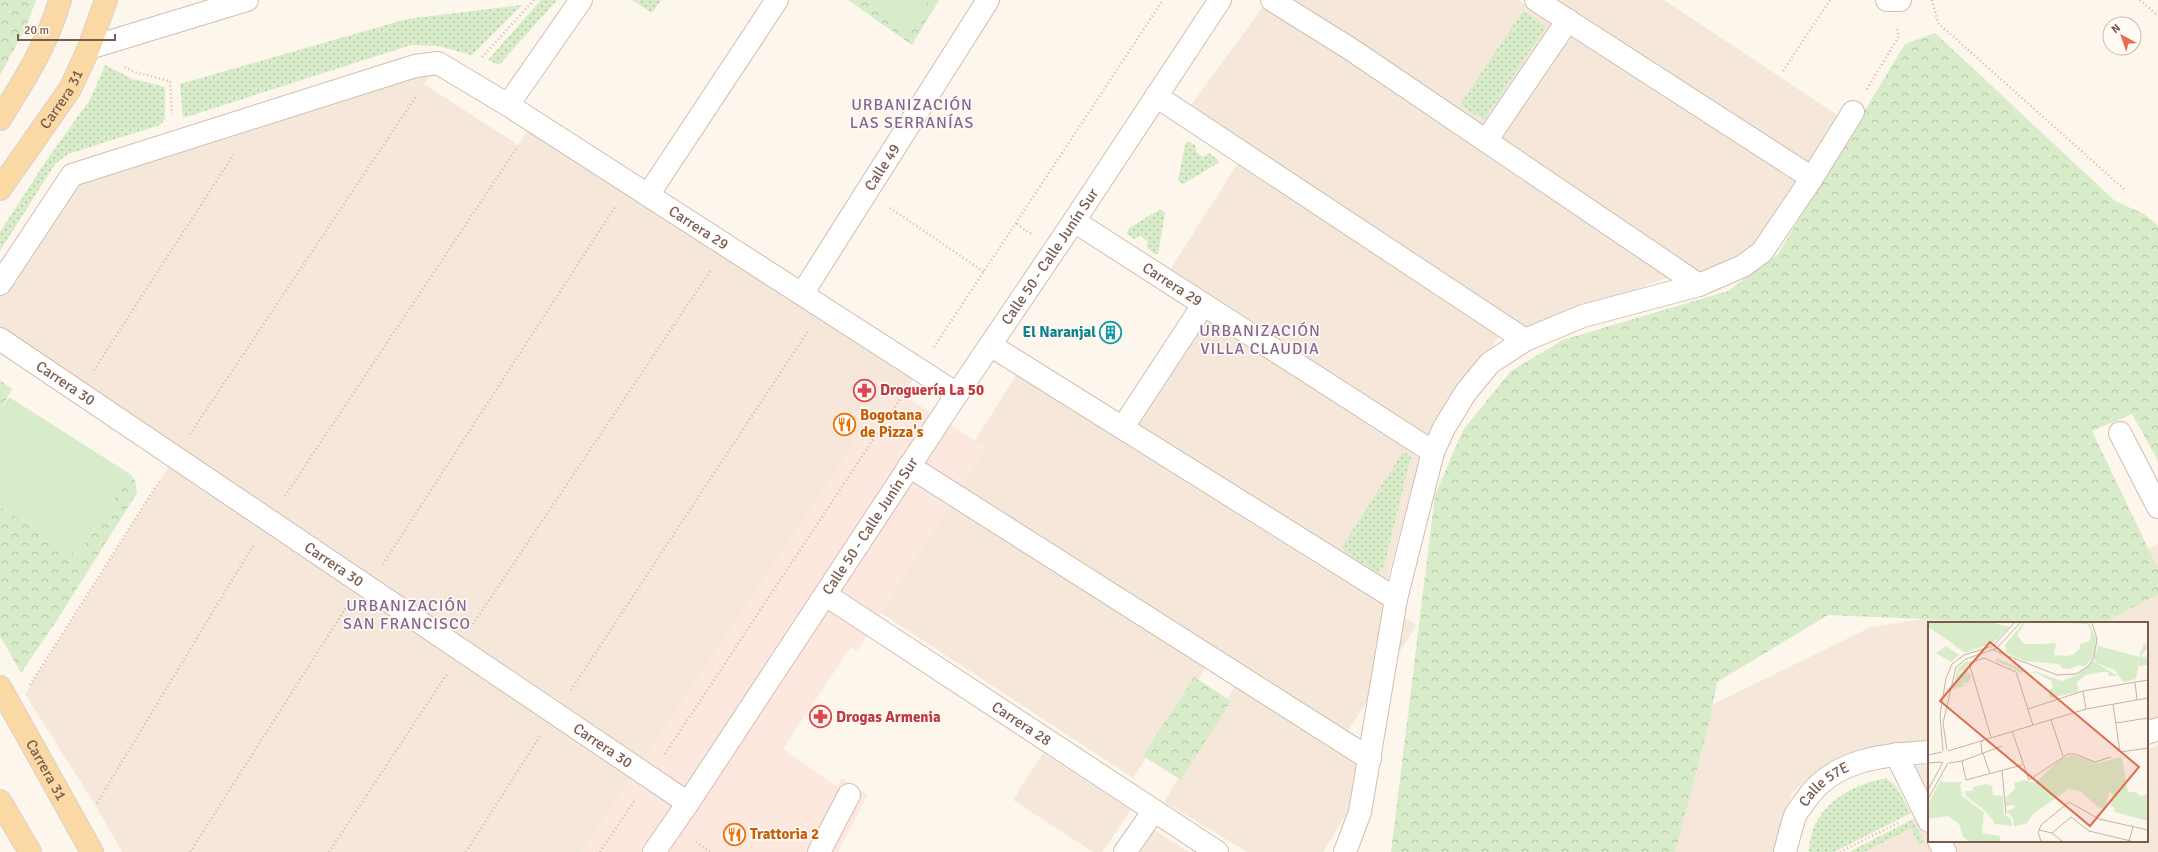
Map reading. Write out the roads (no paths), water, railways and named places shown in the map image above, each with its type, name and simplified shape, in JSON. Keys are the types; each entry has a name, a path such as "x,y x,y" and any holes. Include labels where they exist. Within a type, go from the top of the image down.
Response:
{"main road":[{"path":"0,119 31,69 56,16 60,0"},
{"name":"Carrera 31","path":"0,189 70,89 89,48 106,0"},
{"name":"Carrera 31","path":"0,687 92,852"},
{"path":"0,801 30,852"}],"street":[{"path":"89,48 247,0"},
{"path":"508,105 581,0"},
{"path":"648,195 777,0"},
{"name":"Calle 49","path":"802,294 988,0"},
{"name":"Calle 50 - Calle Junín Sur","path":"654,852 688,803 826,595 909,466 1074,221 1220,0"},
{"path":"1272,0 1349,48 1699,285"},
{"path":"1536,0 1812,178"},
{"path":"1486,141 1568,20"},
{"name":"Carrera 29","path":"0,284 72,175 415,66 438,63 534,121 957,394"},
{"path":"1156,96 1525,340"},
{"path":"1345,852 1360,812 1396,599 1433,452 1444,428 1466,392 1490,363 1525,340 1583,316 1699,285 1744,266 1762,252 1812,178 1853,112"},
{"name":"Carrera 29","path":"1074,221 1433,452"},
{"path":"1122,427 1203,305"},
{"name":"Carrera 30","path":"0,339 556,712 688,803"},
{"path":"990,345 1396,599"},
{"path":"2120,433 2158,507"},
{"path":"909,466 1370,759"},
{"name":"Carrera 28","path":"826,595 1153,812 1217,852"},
{"path":"2148,733 2158,729"},
{"name":"Calle 57E","path":"1785,852 1796,815 1812,790 1831,774 1863,760 1896,754 1928,752"},
{"path":"1896,754 1926,815"},
{"path":"819,852 849,795"},
{"path":"1125,852 1153,812"},
{"path":"1940,842 1945,852"}],"place":[{"name":"El Naranjal","path":"1111,332"},
{"name":"Droguería La 50","path":"864,390"},
{"name":"Bogotana de Pizza's","path":"845,424"},
{"name":"Drogas Armenia","path":"820,717"},
{"name":"Trattoria 2","path":"735,834"}],"district":[{"name":"URBANIZACIÓN LAS SERRANÍAS","path":"912,114"},
{"name":"URBANIZACIÓN VILLA CLAUDIA","path":"1260,340"},
{"name":"URBANIZACIÓN SAN FRANCISCO","path":"407,615"}]}
